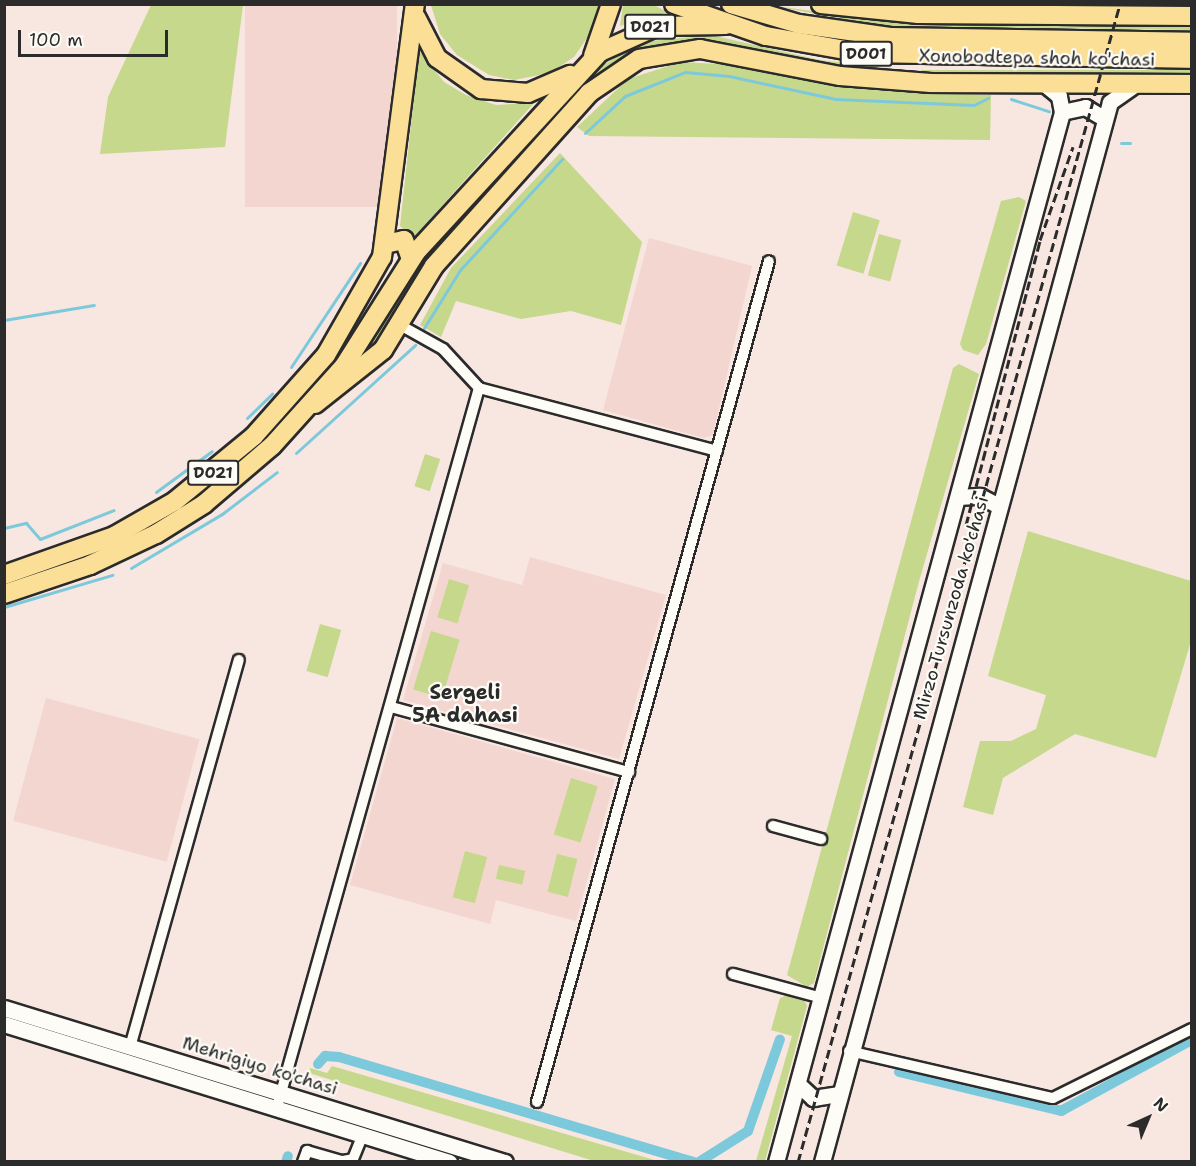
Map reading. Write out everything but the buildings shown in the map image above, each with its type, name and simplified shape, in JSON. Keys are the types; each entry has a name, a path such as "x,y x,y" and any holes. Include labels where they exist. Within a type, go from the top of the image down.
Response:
{"highway":[{"name":"D021","path":"415,4 420,30 433,53 457,76 482,89 535,91 585,65 615,43 649,28 691,22 726,25"},
{"name":"D021","path":"4,574 114,536 208,477 313,374 372,283 385,244 415,4"},
{"name":"D021","path":"4,594 119,554 187,515 315,404 411,259 585,65 604,35 611,4"},
{"name":"Xonobodtepa shoh ko'chasi","path":"674,4 726,25 810,46 889,56 1191,59"},
{"name":"Xonobodtepa shoh ko'chasi","path":"731,4 799,24 890,38 1191,42"},
{"path":"821,4 909,14 1131,10 1191,16"},
{"path":"315,404 376,357 400,325 443,255 589,93 633,61 669,51 707,49 840,76 931,83 1191,84"},
{"path":"889,56 931,83"},
{"path":"385,244 404,240 411,259"}],"main road":[{"path":"1043,83 1057,93 1062,112 1085,107 1105,119"},
{"name":"Mirzo Tursunzoda ko'chasi","path":"822,1161 849,1051 1105,119 1116,93 1141,84"},
{"name":"Mirzo Tursunzoda ko'chasi","path":"776,1161 1062,112"},
{"path":"958,497 980,496 999,506"},
{"name":"Mehrigiyo ko'chasi","path":"4,1008 130,1047 279,1100 363,1134 449,1161"},
{"name":"Mehrigiyo ko'chasi","path":"4,1024 505,1161"},
{"path":"798,1084 813,1098 838,1094"}],"street":[{"path":"537,1102 769,261"},
{"path":"400,325 443,349 479,388 717,451"},
{"path":"279,1100 479,388"},
{"path":"130,1047 239,660"},
{"path":"391,707 629,772"},
{"path":"773,826 821,839"},
{"path":"733,974 822,998"},
{"path":"849,1051 1047,1098 1085,1085 1191,1029"},
{"path":"303,1161 307,1151 343,1161 353,1159 363,1134"}],"shaded area":[{"path":"245,5 397,5 397,207 245,207"},
{"path":"649,238 752,266 713,435 703,438 603,410"},
{"path":"530,557 666,595 619,759 403,700 443,563 522,585"},
{"path":"46,698 200,739 167,862 13,821"},
{"path":"397,718 615,779 576,921 496,900 490,924 350,885"}],"green space":[{"path":"600,4 591,32 574,57 550,73 514,80 489,75 457,55 440,34 431,5"},
{"path":"151,5 243,5 225,147 100,154 108,97"},
{"path":"623,5 654,5 667,12 620,26"},
{"path":"768,5 880,20 1191,23 1191,30 880,26"},
{"path":"711,35 820,60 895,69 903,77 711,42 666,44 624,58 597,78 358,365 425,255 592,72 641,42"},
{"path":"419,51 444,82 466,95 496,105 534,103 413,238 400,226"},
{"path":"681,62 735,65 869,90 991,95 990,140 589,136 577,127 628,79"},
{"path":"921,70 1191,70 1191,83 921,83"},
{"path":"560,153 642,242 621,325 571,311 521,319 456,301 441,337 420,325 451,268"},
{"path":"1019,197 1026,201 986,344 978,355 963,350 960,344 1001,201"},
{"path":"853,212 880,220 863,274 837,266"},
{"path":"879,234 901,240 890,281 868,276"},
{"path":"959,364 979,374 918,585 814,983 807,987 787,975 953,368"},
{"path":"425,454 440,459 430,491 414,486"},
{"path":"1028,531 1191,581 1191,641 1156,758 1075,734 1003,778 993,815 963,807 980,741 1011,741 1036,729 1046,695 988,676"},
{"path":"449,579 469,585 457,623 437,617"},
{"path":"320,624 341,630 328,677 306,671"},
{"path":"431,631 460,640 442,698 413,689"},
{"path":"571,778 598,786 581,843 554,834"},
{"path":"465,851 487,857 475,903 453,897"},
{"path":"557,854 577,859 568,897 548,892"},
{"path":"499,865 525,871 522,885 496,879"},
{"path":"787,995 804,999 807,1006 765,1161 756,1161 792,1036 771,1030 780,998"},
{"path":"332,1066 658,1161 594,1161 309,1073 310,1068 327,1073"}],"waterway":[{"path":"585,133 625,96 685,72 729,76 835,99 974,105 988,98"},
{"path":"1011,99 1049,111"},
{"path":"1121,143 1130,143"},
{"path":"424,328 460,270 562,159"},
{"path":"291,367 360,263"},
{"path":"4,320 94,305"},
{"path":"296,453 415,345"},
{"path":"247,418 272,394"},
{"path":"156,492 212,451"},
{"path":"131,568 222,514 277,472"},
{"path":"4,528 26,523 40,539 114,510"},
{"path":"4,607 112,575"},
{"path":"699,1162 748,1131 780,1039"},
{"path":"899,1072 1061,1111 1192,1040"},
{"path":"318,1064 325,1056 339,1057 694,1162"},
{"path":"286,1162 288,1156"}],"railway":[{"path":"798,1162 1120,4"},
{"path":"966,525 1040,240 1073,147"}],"district":[{"name":"Sergeli 5A dahasi","path":"465,704"}]}
